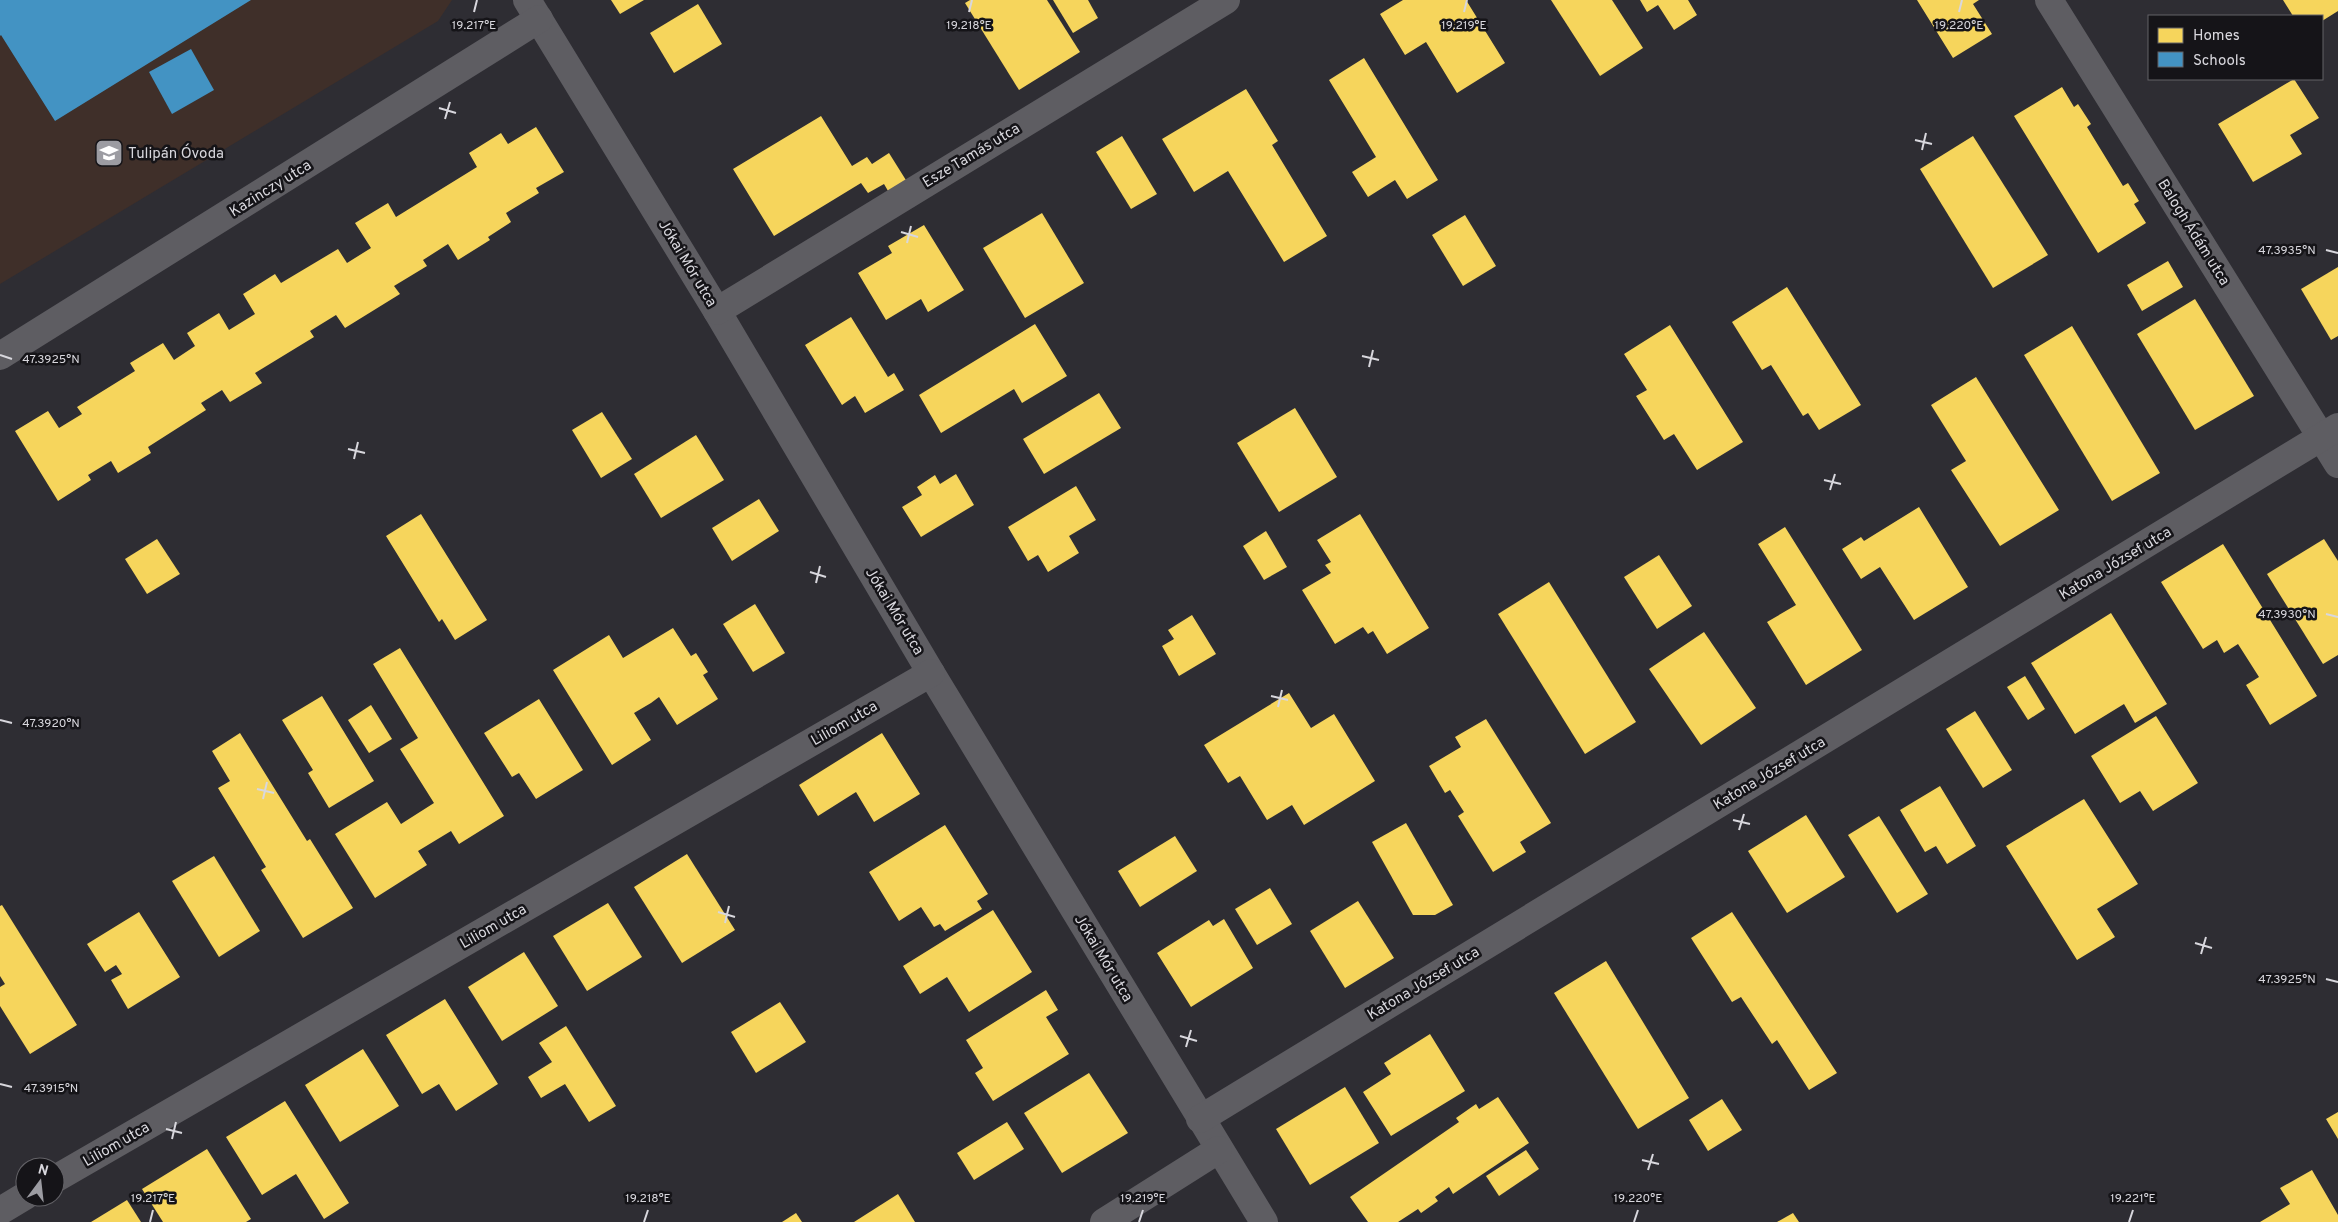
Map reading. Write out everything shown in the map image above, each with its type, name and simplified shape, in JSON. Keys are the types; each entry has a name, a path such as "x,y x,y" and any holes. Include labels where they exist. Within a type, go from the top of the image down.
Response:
{"street":[{"name":"Esze Tamás utca","path":"717,310 1226,0"},
{"name":"Balogh Ádám utca","path":"2049,0 2330,432 2338,464"},
{"name":"Jókai Mór utca","path":"533,10 717,310 931,672 1218,1150 1264,1222"},
{"name":"Kazinczy utca","path":"0,356 533,10"},
{"name":"Katona József utca","path":"1200,1119 2330,432"},
{"name":"Liliom utca","path":"65,1173 931,672"},
{"path":"1104,1222 1218,1150"},
{"path":"0,1211 15,1202"}],"shaded area":[{"name":"Tulipán Óvoda","path":"0,0 452,0 438,21 0,284"}],"building: Homes":[{"path":"611,0 644,0 620,14"},
{"path":"970,0 1047,0 1080,52 1019,90 965,3"},
{"path":"1053,0 1088,0 1098,18 1073,33"},
{"path":"1403,0 1466,0 1505,63 1457,93 1426,42 1405,55 1380,14"},
{"path":"1551,0 1612,0 1643,48 1600,76"},
{"path":"1640,0 1688,0 1697,15 1674,30 1658,5 1647,12"},
{"path":"1917,0 1979,0 1973,4 1992,34 1953,58"},
{"path":"2283,0 2338,0 2338,11 2323,20 2323,15 2292,15"},
{"path":"698,4 722,44 674,73 650,33"},
{"path":"1364,58 1438,180 1407,199 1395,180 1368,197 1352,172 1376,157 1329,80"},
{"path":"2292,80 2295,80 2319,118 2290,135 2302,154 2253,182 2218,124"},
{"path":"2062,87 2074,107 2078,104 2091,124 2087,127 2123,186 2128,183 2139,201 2134,204 2146,223 2098,253 2014,116"},
{"path":"1246,89 1278,141 1272,145 1327,236 1284,262 1228,171 1194,192 1162,139"},
{"path":"821,116 852,166 867,157 872,164 889,153 909,185 891,196 884,184 868,193 861,183 774,236 733,169"},
{"path":"536,127 564,172 536,188 539,193 506,213 511,222 488,237 490,240 458,260 448,244 423,260 427,266 394,286 400,294 345,328 336,315 310,331 314,337 255,373 262,383 230,402 222,390 201,403 206,410 148,447 151,453 118,473 111,461 88,475 91,480 58,501 15,431 48,411 59,428 82,414 77,407 135,371 130,363 163,343 174,360 195,346 187,333 219,313 229,330 255,314 243,294 275,274 281,283 338,249 347,263 371,248 355,223 388,203 396,217 477,167 469,153 501,133 508,144"},
{"path":"1122,136 1157,194 1131,209 1096,152"},
{"path":"1973,136 2048,255 1993,288 1920,169"},
{"path":"1042,213 1084,283 1025,318 983,248"},
{"path":"1465,215 1496,266 1463,286 1432,235"},
{"path":"924,225 964,290 928,312 921,299 886,320 858,273 892,253 888,246"},
{"path":"2168,261 2183,287 2142,311 2127,285"},
{"path":"2338,267 2338,336 2331,340 2301,289"},
{"path":"1787,287 1861,405 1819,430 1808,413 1803,416 1771,365 1762,370 1732,322"},
{"path":"2195,299 2254,396 2195,430 2137,334"},
{"path":"851,317 888,377 894,373 904,390 865,413 855,396 842,405 805,345"},
{"path":"1035,324 1067,376 1022,403 1014,389 941,433 919,395"},
{"path":"1670,325 1743,442 1697,470 1674,434 1664,440 1636,396 1647,390 1624,354"},
{"path":"2072,326 2160,473 2112,501 2024,355"},
{"path":"1976,377 2059,510 2000,546 1951,470 1966,461 1931,405"},
{"path":"1099,393 1121,428 1044,474 1023,439"},
{"path":"1295,408 1337,477 1279,512 1237,443"},
{"path":"602,412 632,459 601,478 572,430"},
{"path":"696,435 724,480 661,518 634,474"},
{"path":"956,474 974,505 921,537 902,507 922,495 917,487 935,475 940,484"},
{"path":"1076,486 1096,520 1069,536 1079,553 1048,572 1038,555 1028,561 1008,527"},
{"path":"759,499 779,531 732,561 712,528"},
{"path":"1919,507 1968,587 1914,620 1880,567 1861,579 1842,549 1861,537 1864,541"},
{"path":"421,514 487,620 455,640 442,619 439,622 386,536"},
{"path":"1360,514 1429,628 1387,654 1373,631 1368,634 1363,627 1335,644 1302,590 1331,573 1325,565 1331,562 1317,540"},
{"path":"1785,527 1862,650 1806,685 1767,622 1796,605 1758,544"},
{"path":"1266,531 1287,567 1264,580 1243,546"},
{"path":"157,539 180,574 147,594 125,559"},
{"path":"2324,539 2338,561 2338,655 2323,664 2267,574"},
{"path":"2223,544 2317,696 2270,725 2246,685 2259,677 2238,644 2224,653 2217,640 2203,649 2161,582"},
{"path":"1659,555 1692,606 1657,629 1624,577"},
{"path":"1549,582 1636,722 1585,754 1498,614"},
{"path":"755,604 785,653 753,672 723,624"},
{"path":"2111,613 2167,704 2135,723 2124,704 2075,734 2031,663"},
{"path":"1192,615 1216,654 1179,676 1162,646 1174,639 1168,630"},
{"path":"673,628 691,656 696,653 708,672 703,675 718,699 677,725 659,697 634,713 651,740 612,765 553,670 609,635 623,658"},
{"path":"1704,632 1756,708 1701,745 1649,669"},
{"path":"400,648 504,816 459,844 451,831 418,851 427,865 375,898 335,834 387,802 401,824 434,803 400,749 418,738 373,664"},
{"path":"2025,676 2045,709 2028,720 2007,687"},
{"path":"1289,693 1311,728 1334,714 1375,781 1304,825 1292,805 1267,820 1240,776 1228,783 1204,745"},
{"path":"322,696 374,781 329,808 308,773 313,770 282,720"},
{"path":"539,699 583,770 536,799 519,773 512,777 484,733"},
{"path":"371,705 392,739 369,753 348,720"},
{"path":"1975,711 2012,770 1983,788 1946,729"},
{"path":"2156,716 2198,783 2153,811 2140,791 2120,803 2091,756"},
{"path":"1486,719 1551,823 1520,842 1526,852 1493,872 1458,816 1464,812 1450,790 1445,793 1429,766 1461,747 1455,737"},
{"path":"240,733 307,841 310,839 353,908 303,938 261,870 266,867 218,788 230,781 212,751"},
{"path":"882,733 920,794 874,822 856,792 818,816 799,785"},
{"path":"1940,786 1976,846 1947,864 1936,846 1925,852 1900,810"},
{"path":"2084,799 2138,884 2097,909 2115,937 2077,960 2006,846"},
{"path":"1806,815 1845,877 1787,913 1748,851"},
{"path":"1879,816 1928,894 1897,913 1848,835"},
{"path":"1406,823 1453,905 1435,915 1413,915 1372,842"},
{"path":"945,825 988,894 977,901 982,909 945,931 940,924 934,927 921,907 899,921 869,872"},
{"path":"1175,836 1197,871 1140,907 1118,871"},
{"path":"687,854 735,930 682,963 634,887"},
{"path":"214,856 260,931 219,957 172,881"},
{"path":"1270,888 1292,924 1257,945 1235,909"},
{"path":"1358,901 1394,958 1345,988 1310,931"},
{"path":"608,903 642,957 587,991 553,936"},
{"path":"2,905 77,1025 30,1054 0,1006 0,987 5,984 0,976 0,906"},
{"path":"993,910 1032,972 969,1012 947,977 920,994 903,966"},
{"path":"139,912 180,977 128,1009 111,980 122,974 116,965 105,972 87,944"},
{"path":"1732,912 1837,1073 1809,1090 1777,1040 1772,1044 1741,997 1732,1002 1691,938"},
{"path":"1224,919 1253,968 1191,1007 1157,953 1209,920 1213,926"},
{"path":"524,952 558,1006 502,1041 468,987"},
{"path":"1606,961 1689,1098 1638,1129 1554,993"},
{"path":"1046,990 1058,1010 1046,1017 1069,1054 993,1101 975,1073 983,1068 966,1040"},
{"path":"445,999 498,1084 456,1111 439,1084 422,1094 386,1035"},
{"path":"780,1002 806,1042 756,1073 731,1032"},
{"path":"566,1026 616,1106 589,1122 565,1084 541,1098 528,1077 552,1062 539,1043"},
{"path":"1430,1034 1465,1091 1391,1136 1363,1092 1391,1074 1384,1063"},
{"path":"363,1049 399,1106 340,1142 305,1085"},
{"path":"1089,1073 1128,1133 1062,1173 1024,1113"},
{"path":"1345,1087 1379,1143 1310,1185 1276,1129"},
{"path":"1498,1097 1529,1143 1453,1194 1449,1187 1435,1197 1438,1201 1421,1213 1418,1209 1398,1222 1368,1222 1350,1197 1459,1122 1456,1118 1476,1104 1479,1109"},
{"path":"1722,1099 1742,1130 1708,1151 1689,1120"},
{"path":"285,1101 349,1203 324,1219 296,1174 262,1195 226,1137"},
{"path":"2338,1112 2338,1139 2326,1119"},
{"path":"1007,1122 1024,1149 974,1180 957,1153"},
{"path":"207,1149 251,1219 246,1222 163,1222 142,1189"},
{"path":"1526,1150 1539,1169 1499,1196 1486,1176"},
{"path":"2312,1170 2338,1215 2338,1222 2260,1222 2290,1204 2280,1188"},
{"path":"898,1194 915,1222 854,1222"},
{"path":"127,1200 141,1222 91,1222"},
{"path":"796,1213 802,1222 782,1222"},
{"path":"1793,1213 1799,1222 1777,1222"}],"building: Schools":[{"path":"0,0 251,0 55,121 0,36"},
{"path":"191,49 214,90 172,114 149,72"}],"place":[{"name":"Tulipán Óvoda","path":"109,153"}]}
